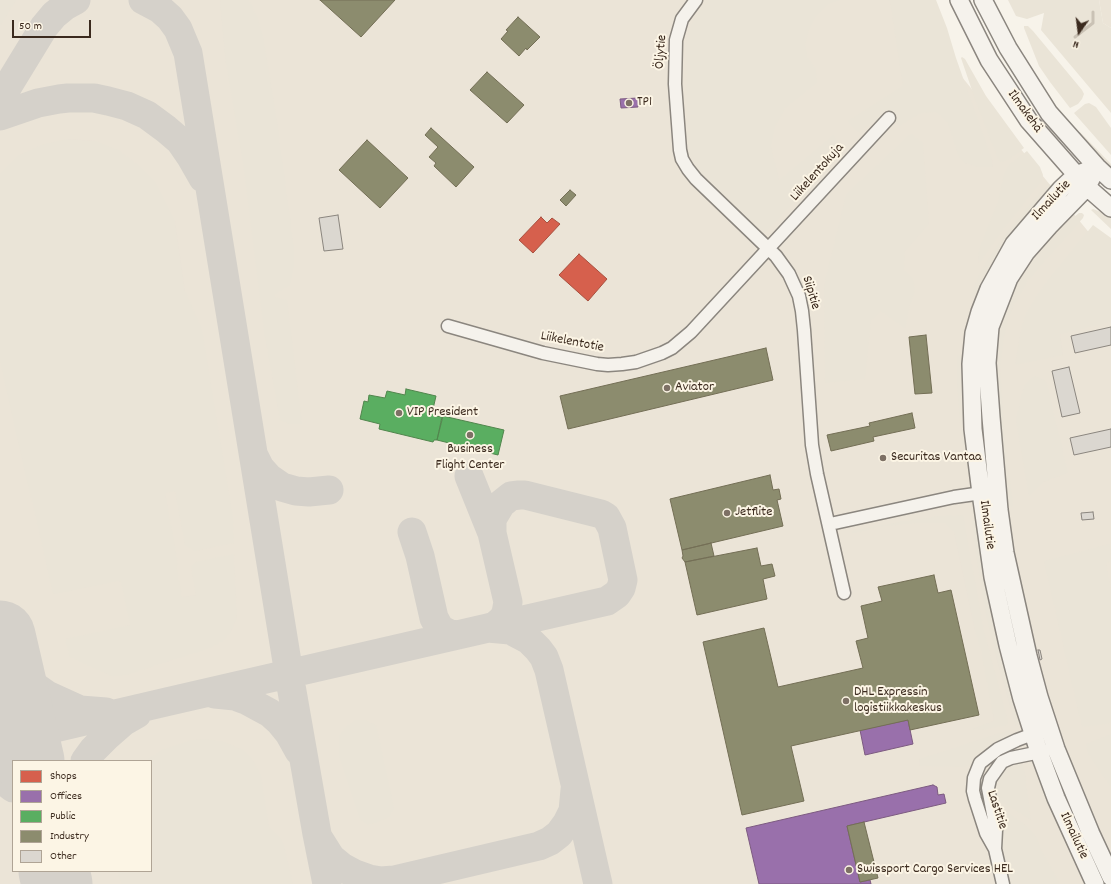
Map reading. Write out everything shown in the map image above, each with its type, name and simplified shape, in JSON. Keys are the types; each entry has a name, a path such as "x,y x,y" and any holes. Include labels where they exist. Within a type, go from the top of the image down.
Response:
{"main road":[{"name":"Ilmakehä","path":"960,0 989,60 1029,121 1082,181 1111,208"},
{"name":"Ilmakehä","path":"982,0 1008,48 1049,113 1097,167 1111,180"},
{"name":"Ilmailutie","path":"1097,167 1082,181 1061,189 1014,244 989,289 980,312 974,333 971,364 971,386 974,429 1035,683 1056,749 1091,834 1111,877"},
{"name":"Ilmailutie","path":"989,492 994,577 1008,645 1022,699 1056,798 1095,884"}],"street":[{"name":"Öljytie","path":"676,111 676,40 682,19 696,0"},
{"name":"Siipitie","path":"676,111 682,160 704,188 770,249 789,274 799,296 802,311 812,445 817,474 830,524 844,592"},
{"name":"Liikelentokuja","path":"770,249 889,118"},
{"name":"Liikelentotie","path":"448,326 542,353 580,361 608,365 636,362 662,353 682,341 770,249"},
{"path":"830,524 954,497 989,492"},
{"name":"Lastitie","path":"995,849 986,833 973,791 974,778 980,763 1004,746 1033,734 1051,731"},
{"name":"Lastitie","path":"1003,884 995,849 996,830 988,788 990,779 1002,762 1011,758 1056,749"}],"shaded area":[{"path":"0,0 919,0 935,44 1091,235 1111,250 1111,884 0,884"},
{"path":"0,0 16,0 0,26"},
{"path":"220,0 249,0 258,20 264,42 276,115 294,248 294,265 290,285 275,294 275,297 287,300 302,424 289,424 280,420 264,331 243,163 226,63"},
{"path":"709,0 840,0 828,4 816,16 809,30 805,46 807,57 816,70 817,82 785,108 775,126 771,146 779,181 834,135 842,151 764,233 699,170 690,155 687,139 686,43 689,29"},
{"path":"888,0 936,0 947,28 992,160 993,167 978,167 965,163 959,157 948,123 936,112 921,113 899,126 889,112 858,132 848,121 903,86 890,1"},
{"path":"1008,0 1099,0 1103,23 1111,28 1111,113 1041,30 1044,13 1027,19 1016,16"},
{"path":"1099,0 1111,0 1111,28 1103,23"},
{"path":"1024,26 1028,26 1033,31 1082,90 1084,94 1078,104 1070,108 1050,82 1039,66"},
{"path":"962,57 965,59 986,96 1024,148 1003,162 999,161 975,99 961,58"},
{"path":"1089,103 1096,107 1111,128 1111,155 1074,113 1085,104"},
{"path":"1080,132 1111,164 1111,171 1076,134"},
{"path":"911,134 923,143 929,223 905,251 904,270 913,280 915,289 905,328 881,311 871,320 865,379 825,383 824,286 846,195"},
{"path":"68,139 96,141 118,150 138,165 157,185 175,221 185,291 202,330 233,518 234,543 195,551 185,545 175,491 165,493 178,564 176,565 182,597 196,595 191,568 196,562 234,554 237,617 231,631 223,641 210,648 129,674 113,677 70,657 65,639 130,625 121,581 53,594 0,361 0,174 19,155 44,144"},
{"path":"1027,151 1040,167 1043,175 1042,180 1003,229 979,263 978,256 981,245 998,202 1004,175 1009,165"},
{"path":"1049,186 1053,187 977,299 970,297 981,271 1002,239 1042,190"},
{"path":"1093,209 1111,217 1111,229 1091,210"},
{"path":"1079,213 1084,215 1083,218 1028,280 1009,316 1004,337 1000,369 1005,440 1013,504 1013,506 1009,507 1005,495 994,376 999,337 1006,312 1015,289 1033,262 1069,221"},
{"path":"1093,225 1111,238 1111,322 1060,334 1063,355 1015,365 1021,330 1026,314 1047,282"},
{"path":"957,355 965,356 970,461 963,462 957,384"},
{"path":"1035,376 1046,381 1068,473 1043,482 1029,496 1016,420 1024,386"},
{"path":"963,516 984,631 1008,722 1006,725 983,730 973,729 994,721 993,714 981,650 975,630 954,532 946,523 915,523 877,527 861,532 851,533 855,530 905,521"},
{"path":"973,520 979,522 982,529 995,625 1000,652 1019,720 1017,726 996,656 987,618 978,569"},
{"path":"1110,544 1111,561 1106,563 1111,590 1111,722 1082,727 1044,561"},
{"path":"356,720 365,720 376,725 394,808 388,818 369,825 360,819 339,756 339,737 346,727"},
{"path":"1010,730 1011,733 977,762 964,767 920,766 919,759"},
{"path":"1111,734 1111,787 1088,753 1086,744"},
{"path":"208,739 224,742 241,749 252,759 261,776 269,827 283,842 293,884 121,884 118,872 152,872 152,760 147,760 164,749 191,740"},
{"path":"1020,763 1024,768 1031,820 996,798 1000,777 1007,767"},
{"path":"999,809 1005,811 1024,824 1036,837 1040,848 1060,884 1008,884"}],"building: Shops":[{"path":"541,217 547,223 552,218 560,224 533,253 519,240"},
{"path":"579,254 607,279 588,301 559,275"}],"building: Offices":[{"name":"TP1","path":"638,98 638,107 621,108 620,99"},
{"path":"908,720 913,744 865,755 860,730"},
{"path":"933,785 937,787 938,795 944,794 946,803 847,826 860,882 870,880 871,884 759,884 746,828"}],"building: Public":[{"name":"VIP President","path":"406,389 436,396 433,409 437,410 435,416 442,417 437,440 434,440 433,442 379,429 380,424 360,419 364,401 368,402 369,395 385,398 387,391 405,395"},
{"name":"Business Flight Center","path":"443,416 504,430 498,455 437,440"}],"building: Industry":[{"path":"320,0 395,0 361,37"},
{"path":"518,17 540,37 527,50 526,48 519,56 501,39 508,31 506,30"},
{"path":"487,72 524,105 507,123 470,90"},
{"path":"431,128 474,167 456,187 434,166 436,163 429,157 438,147 425,135"},
{"path":"367,140 408,178 380,208 339,170"},
{"path":"570,190 576,195 566,206 560,200"},
{"path":"926,335 932,393 915,394 909,337"},
{"name":"Aviator","path":"766,348 773,380 568,429 560,396"},
{"path":"912,413 915,428 873,437 874,441 831,451 827,435 870,426 869,423"},
{"name":"Jetflite","path":"770,475 773,490 779,489 781,499 777,500 783,526 682,550 670,499"},
{"path":"711,543 714,556 685,562 682,558 682,550"},
{"name":"Jetflite","path":"757,548 761,566 772,564 775,576 763,579 767,599 697,615 685,562"},
{"name":"DHL Expressin logistiikkakeskus","path":"934,575 938,593 951,590 979,715 910,730 908,720 791,746 804,801 742,815 703,642 764,628 778,687 863,668 856,641 868,638 861,606 882,601 878,587"},
{"path":"864,822 878,878 860,882 847,826"}],"building: Other":[{"path":"338,215 343,249 324,251 319,218"},
{"path":"1111,327 1111,345 1075,353 1071,336"},
{"path":"1069,367 1080,413 1062,417 1052,371"},
{"path":"1111,429 1111,447 1074,455 1070,438"},
{"path":"1093,512 1094,519 1082,520 1081,513"},
{"path":"1038,650 1040,650 1042,659 1040,660"}],"waterway":[{"path":"1075,37 1093,23 1093,12"}],"taxiway":[{"path":"0,99 44,27 54,15 65,6 76,0"},
{"path":"143,0 160,9 170,18 178,29 188,53 289,674 327,884"},
{"path":"0,116 38,103 68,98 94,98 127,106 147,115 180,141 203,178"},
{"path":"254,456 260,468 269,478 282,487 296,491 309,492 329,490"},
{"path":"469,476 492,533 508,602 503,619 495,626 488,628"},
{"path":"492,533 492,519 501,504 511,496 525,495 601,514 606,517 612,528 623,580 621,588 617,594 607,601 493,627"},
{"path":"412,532 420,556 434,618 440,629 450,634 458,635"},
{"path":"0,741 488,628 510,630 529,640 538,649 544,657 549,670 598,884"},
{"path":"0,632 8,653 27,681 47,695 80,710 106,712"},
{"path":"215,694 235,696 246,700 270,713 289,733 299,751"},
{"path":"86,760 107,736 123,722 137,714"},
{"path":"0,778 12,787"},
{"path":"385,884 394,880 539,846 550,841 559,834 573,811 575,790"},
{"path":"319,839 331,858 342,867 369,879 381,881 394,880"},
{"path":"54,872 57,884"}],"runway":[{"path":"0,636 29,760"},
{"path":"54,872 57,884"}],"place":[{"name":"TP1","path":"629,103"},
{"name":"Aviator","path":"667,388"},
{"name":"VIP President","path":"399,413"},
{"name":"Business Flight Center","path":"470,435"},
{"name":"Securitas Vantaa","path":"883,458"},
{"name":"Jetflite","path":"727,513"},
{"name":"DHL Expressin logistiikkakeskus","path":"846,701"},
{"name":"Swissport Cargo Services HEL","path":"849,870"}]}
